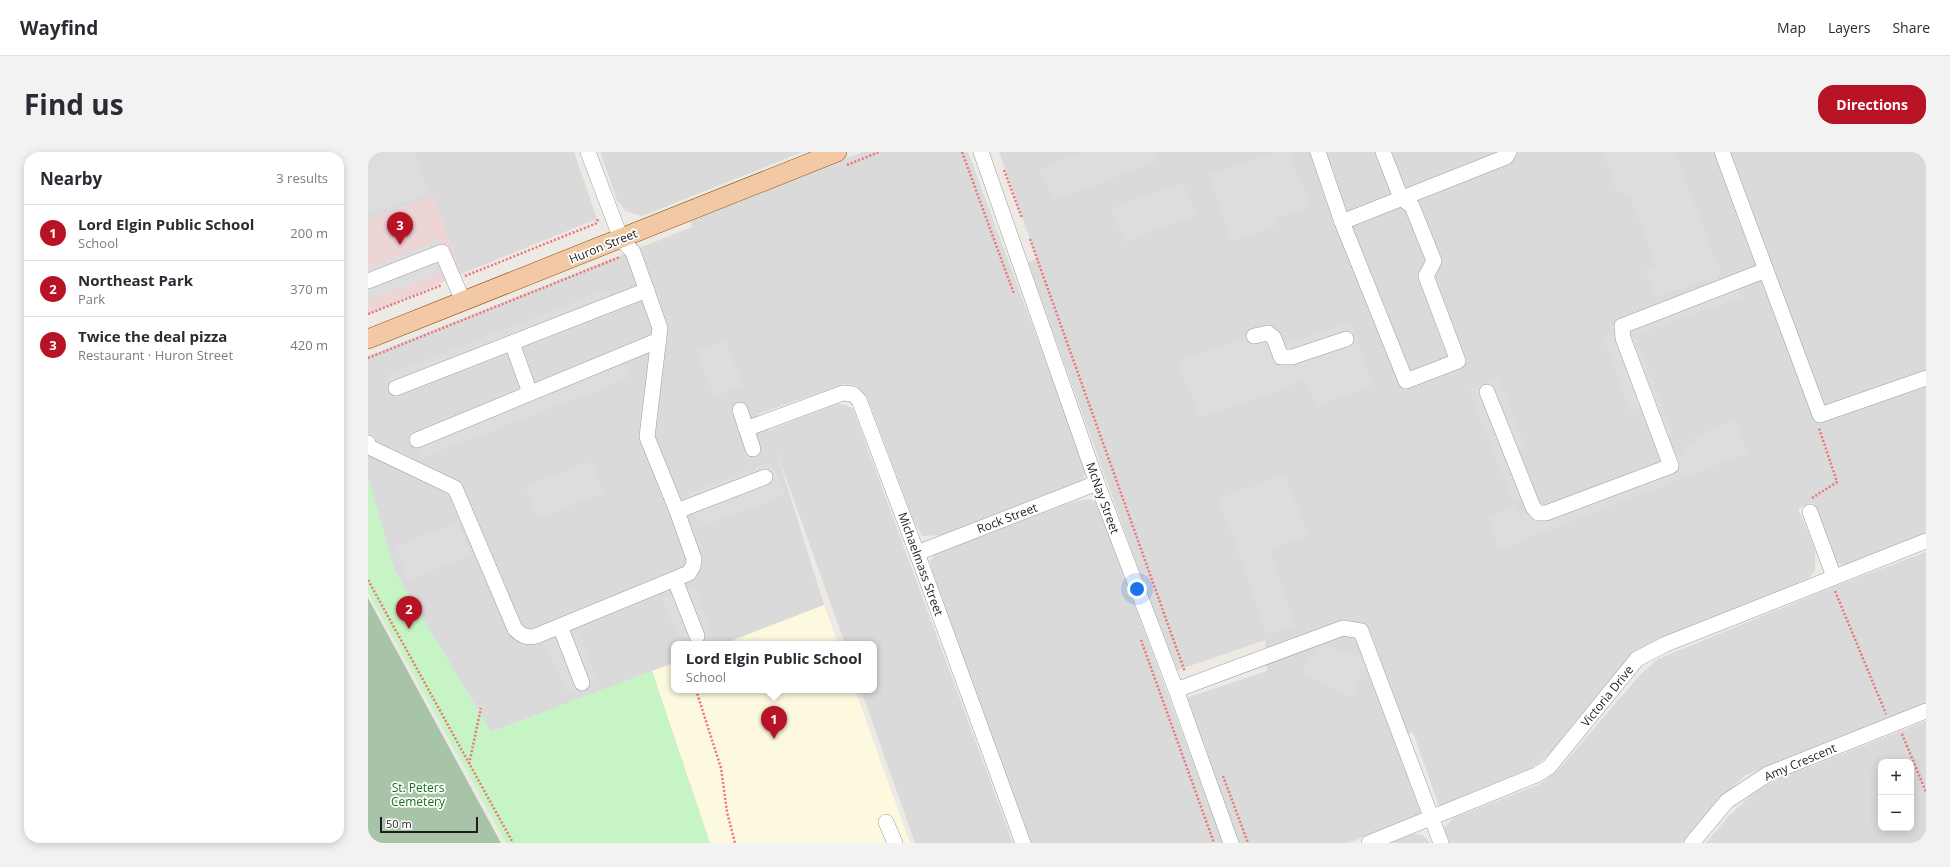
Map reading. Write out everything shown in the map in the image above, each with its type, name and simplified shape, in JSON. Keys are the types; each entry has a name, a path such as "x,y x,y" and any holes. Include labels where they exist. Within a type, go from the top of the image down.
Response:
{"main road":[{"name":"Huron Street","path":"368,339 463,301 627,245 837,152"}],"street":[{"path":"368,443 369,447 455,488 515,629 528,637 560,626 689,573 693,566 694,559 677,511 647,437 660,328 647,290 588,152"},
{"name":"McNay Street","path":"981,152 1097,483 1183,688 1231,843"},
{"path":"1318,152 1342,222 1406,381 1458,362 1426,276 1434,261 1412,206 1401,198 1383,152"},
{"path":"1342,222 1506,157 1510,152"},
{"path":"1722,152 1820,414 1926,378"},
{"path":"368,281 442,252 463,301"},
{"path":"1487,392 1533,507 1538,513 1546,514 1671,466 1623,338 1622,326 1766,270"},
{"path":"396,388 647,290"},
{"path":"1254,336 1268,333 1274,338 1281,357 1292,357 1346,339"},
{"path":"417,440 659,340"},
{"path":"512,342 530,393"},
{"name":"Michaelmass Street","path":"746,429 843,393 853,394 859,400 917,553 1023,843"},
{"path":"740,410 753,449"},
{"path":"677,511 764,477"},
{"name":"Rock Street","path":"917,553 1097,483"},
{"path":"1811,505 1834,582"},
{"name":"Victoria Drive","path":"1369,843 1536,775 1549,767 1637,659 1666,644 1834,582 1926,541"},
{"path":"675,580 697,636"},
{"path":"560,626 582,683"},
{"path":"1183,688 1343,628 1361,631 1441,843"},
{"name":"Amy Crescent","path":"1692,843 1728,801 1768,774 1926,710"},
{"path":"886,822 895,843"}],"path":[{"path":"1002,167 1022,218"},
{"path":"368,314 597,223 598,216"},
{"path":"1030,240 1183,688"},
{"path":"368,358 627,245"},
{"path":"1811,505 1837,482 1819,428"},
{"path":"368,580 513,843"},
{"path":"1834,582 1887,718"},
{"path":"1138,633 1214,843"},
{"path":"697,693 721,768 727,812 735,843"},
{"path":"469,764 481,708"},
{"path":"1901,732 1926,792"}],"shaded area":[{"path":"368,152 574,152 597,219 461,274 432,195 368,221"},
{"path":"376,152 414,152 428,193 368,215 368,155"},
{"path":"600,152 803,152 642,216 626,211 617,200"},
{"path":"862,152 968,152 1086,470 1083,479 1078,483 942,535 923,536 915,524 867,397 857,386 844,384 758,414 769,430 838,404 846,405 853,409 1013,843 915,843 862,693 877,693 877,641 844,641 775,447 824,605 731,641 671,641 671,664 491,732 395,572 368,478 368,356 692,227 691,221"},
{"path":"999,152 1926,152 1926,535 1855,565 1841,565 1834,560 1814,503 1798,508 1815,549 1815,571 1806,581 1656,640 1635,652 1553,752 1531,768 1439,806 1413,732 1394,740 1421,814 1348,843 1239,843 1186,698 1267,671 1265,640 1175,671 1028,262 1037,259"},
{"path":"1084,152 1155,152 1158,161 1053,201 1040,169"},
{"path":"1277,152 1289,152 1310,207 1277,219 1278,225 1231,241 1208,175"},
{"path":"1603,152 1675,152 1721,274 1656,298 1644,269 1655,265 1630,195 1616,190"},
{"path":"1183,182 1195,216 1124,242 1111,209"},
{"path":"432,195 461,274 368,315 368,221"},
{"path":"440,239 452,268 368,301 368,267"},
{"path":"1732,277 1742,298 1635,335 1673,435 1655,442 1641,408 1630,411 1603,338 1613,334 1609,326"},
{"path":"607,289 618,310 396,398 388,375"},
{"path":"1351,323 1372,386 1317,405 1306,380 1200,418 1178,361 1272,329 1279,344"},
{"path":"726,341 743,386 714,397 697,351"},
{"path":"621,355 629,378 421,458 414,440"},
{"path":"1499,379 1526,448 1516,452 1533,496 1514,503 1469,390"},
{"path":"1735,420 1747,453 1500,549 1487,517 1515,506 1519,516 1686,452 1683,446 1694,442 1693,437"},
{"path":"591,461 604,493 537,519 525,487"},
{"path":"771,462 784,495 699,528 685,495"},
{"path":"1285,475 1308,535 1269,550 1296,626 1267,635 1219,498"},
{"path":"1089,499 1097,503 1223,843 1030,843 933,576 930,561 939,549 1076,501"},
{"path":"457,523 471,554 409,580 395,547"},
{"path":"1926,552 1926,704 1746,775 1725,794 1682,843 1449,843 1444,828 1453,818 1538,785 1561,767 1640,675 1658,659 1833,587"},
{"path":"695,586 715,640 680,641 662,599"},
{"path":"824,605 837,641 731,641"},
{"path":"579,630 597,681 567,693 545,643"},
{"path":"1320,641 1367,662 1351,698 1301,673"},
{"path":"671,664 671,693 856,693 910,843 710,843 652,671"},
{"path":"1926,721 1926,843 1706,843 1728,817 1752,794 1774,781"},
{"path":"1412,834 1423,835 1430,843 1391,843"}],"green space":[{"path":"368,478 395,572 491,732 652,671 710,843 506,843 368,592"},
{"name":"St. Peters Cemetery","path":"368,598 501,843 368,843"}],"place":[{"name":"Twice the deal pizza","path":"400,245"},
{"name":"Northeast Park","path":"409,629"},
{"name":"Lord Elgin Public School","path":"774,739"}]}
